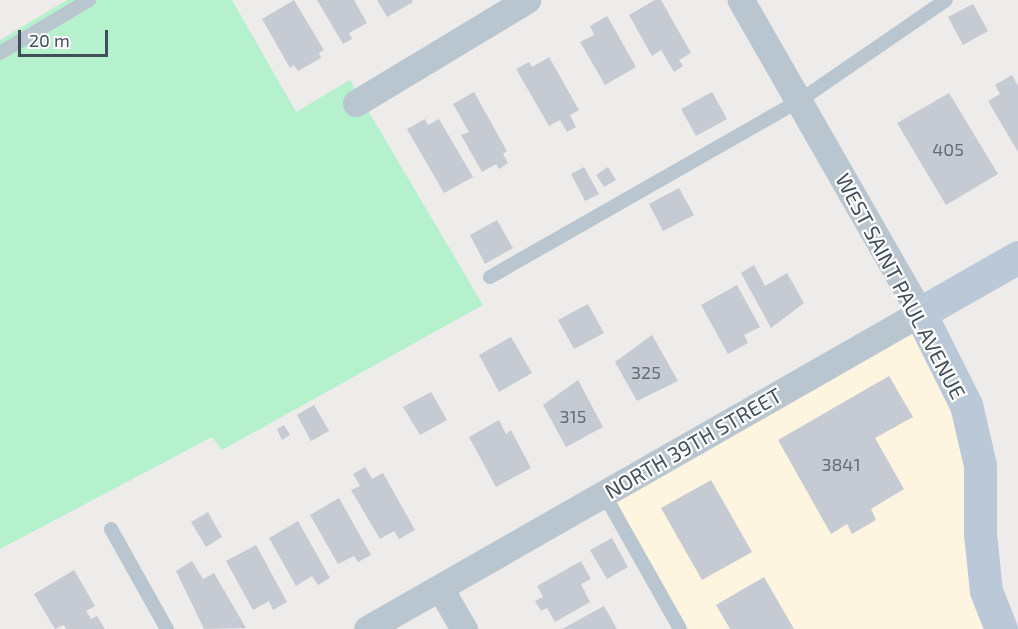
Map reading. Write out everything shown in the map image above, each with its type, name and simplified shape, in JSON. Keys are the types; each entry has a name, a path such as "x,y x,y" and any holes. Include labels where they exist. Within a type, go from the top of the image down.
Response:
{"street":[{"path":"356,103 527,0"},
{"name":"WEST SAINT PAUL AVENUE","path":"741,0 920,313 966,405 980,465 980,534 986,591 1001,629"},
{"name":"NORTH 39TH STREET","path":"367,629 1018,257"},
{"path":"440,588 464,629"}],"lane":[{"path":"0,52 89,0"},
{"path":"490,277 799,101 946,0"},
{"path":"604,494 680,629"},
{"path":"111,529 167,629"}],"shaded area":[{"path":"920,313 966,405 1001,629 680,629 604,494"}],"green space":[{"path":"67,0 232,0 296,112 350,80 483,305 222,450 212,437 0,549 0,40"}],"building":[{"path":"294,0 324,50 319,53 321,58 298,71 294,65 290,68 262,19"},
{"path":"317,0 354,0 367,23 349,33 352,39 343,44"},
{"path":"377,0 412,0 413,2 387,17"},
{"path":"655,0 661,0 691,53 679,60 683,66 674,72 661,50 652,56 629,15"},
{"path":"973,4 988,31 963,45 948,17"},
{"path":"607,16 636,67 605,85 580,42 594,35 590,26"},
{"path":"549,57 579,110 570,115 576,127 567,132 560,120 549,126 516,69 529,62 532,67"},
{"path":"1012,75 1018,86 1018,152 988,101 1000,94 995,85"},
{"path":"474,92 507,151 503,154 508,163 499,169 496,164 482,172 461,135 469,132 453,104"},
{"path":"712,92 727,119 696,136 681,109"},
{"path":"949,93 998,174 946,205 897,123"},
{"path":"425,119 428,125 439,119 473,177 444,193 407,129"},
{"path":"584,167 599,194 585,201 571,174"},
{"path":"608,167 616,180 604,187 596,175"},
{"path":"679,188 694,215 663,231 649,204"},
{"path":"497,220 513,248 485,264 470,235"},
{"path":"754,265 765,286 787,273 804,303 771,328 741,273"},
{"path":"737,285 760,327 744,335 748,343 728,354 701,305"},
{"path":"588,304 604,333 574,349 558,320"},
{"path":"652,335 678,381 637,401 615,362"},
{"path":"511,337 532,373 499,392 479,355"},
{"path":"889,376 913,417 875,438 904,489 871,509 876,520 852,534 847,524 831,534 778,440"},
{"path":"578,380 603,427 566,447 543,405"},
{"path":"431,392 447,420 420,435 403,407"},
{"path":"314,405 329,431 311,441 297,415"},
{"path":"499,420 506,434 511,430 531,468 496,487 469,437"},
{"path":"284,425 290,435 282,440 277,429"},
{"path":"365,467 372,479 383,473 415,530 399,539 394,531 380,539 351,490 360,486 353,474"},
{"path":"711,480 752,552 702,580 661,508"},
{"path":"339,498 371,555 358,562 354,556 338,564 310,515"},
{"path":"208,512 222,537 206,547 191,522"},
{"path":"298,521 330,578 318,585 312,576 296,586 269,538"},
{"path":"612,538 628,567 607,579 590,550"},
{"path":"256,545 287,602 273,610 269,601 253,610 226,561"},
{"path":"192,561 203,579 214,573 246,628 204,629 176,571"},
{"path":"581,561 591,579 581,584 590,602 555,622 547,608 541,611 535,601 543,597 537,586"},
{"path":"74,570 95,606 86,611 91,619 97,616 105,629 66,629 64,625 55,629 34,594"},
{"path":"764,577 794,629 730,629 716,605"},
{"path":"604,606 617,629 562,629"}]}
